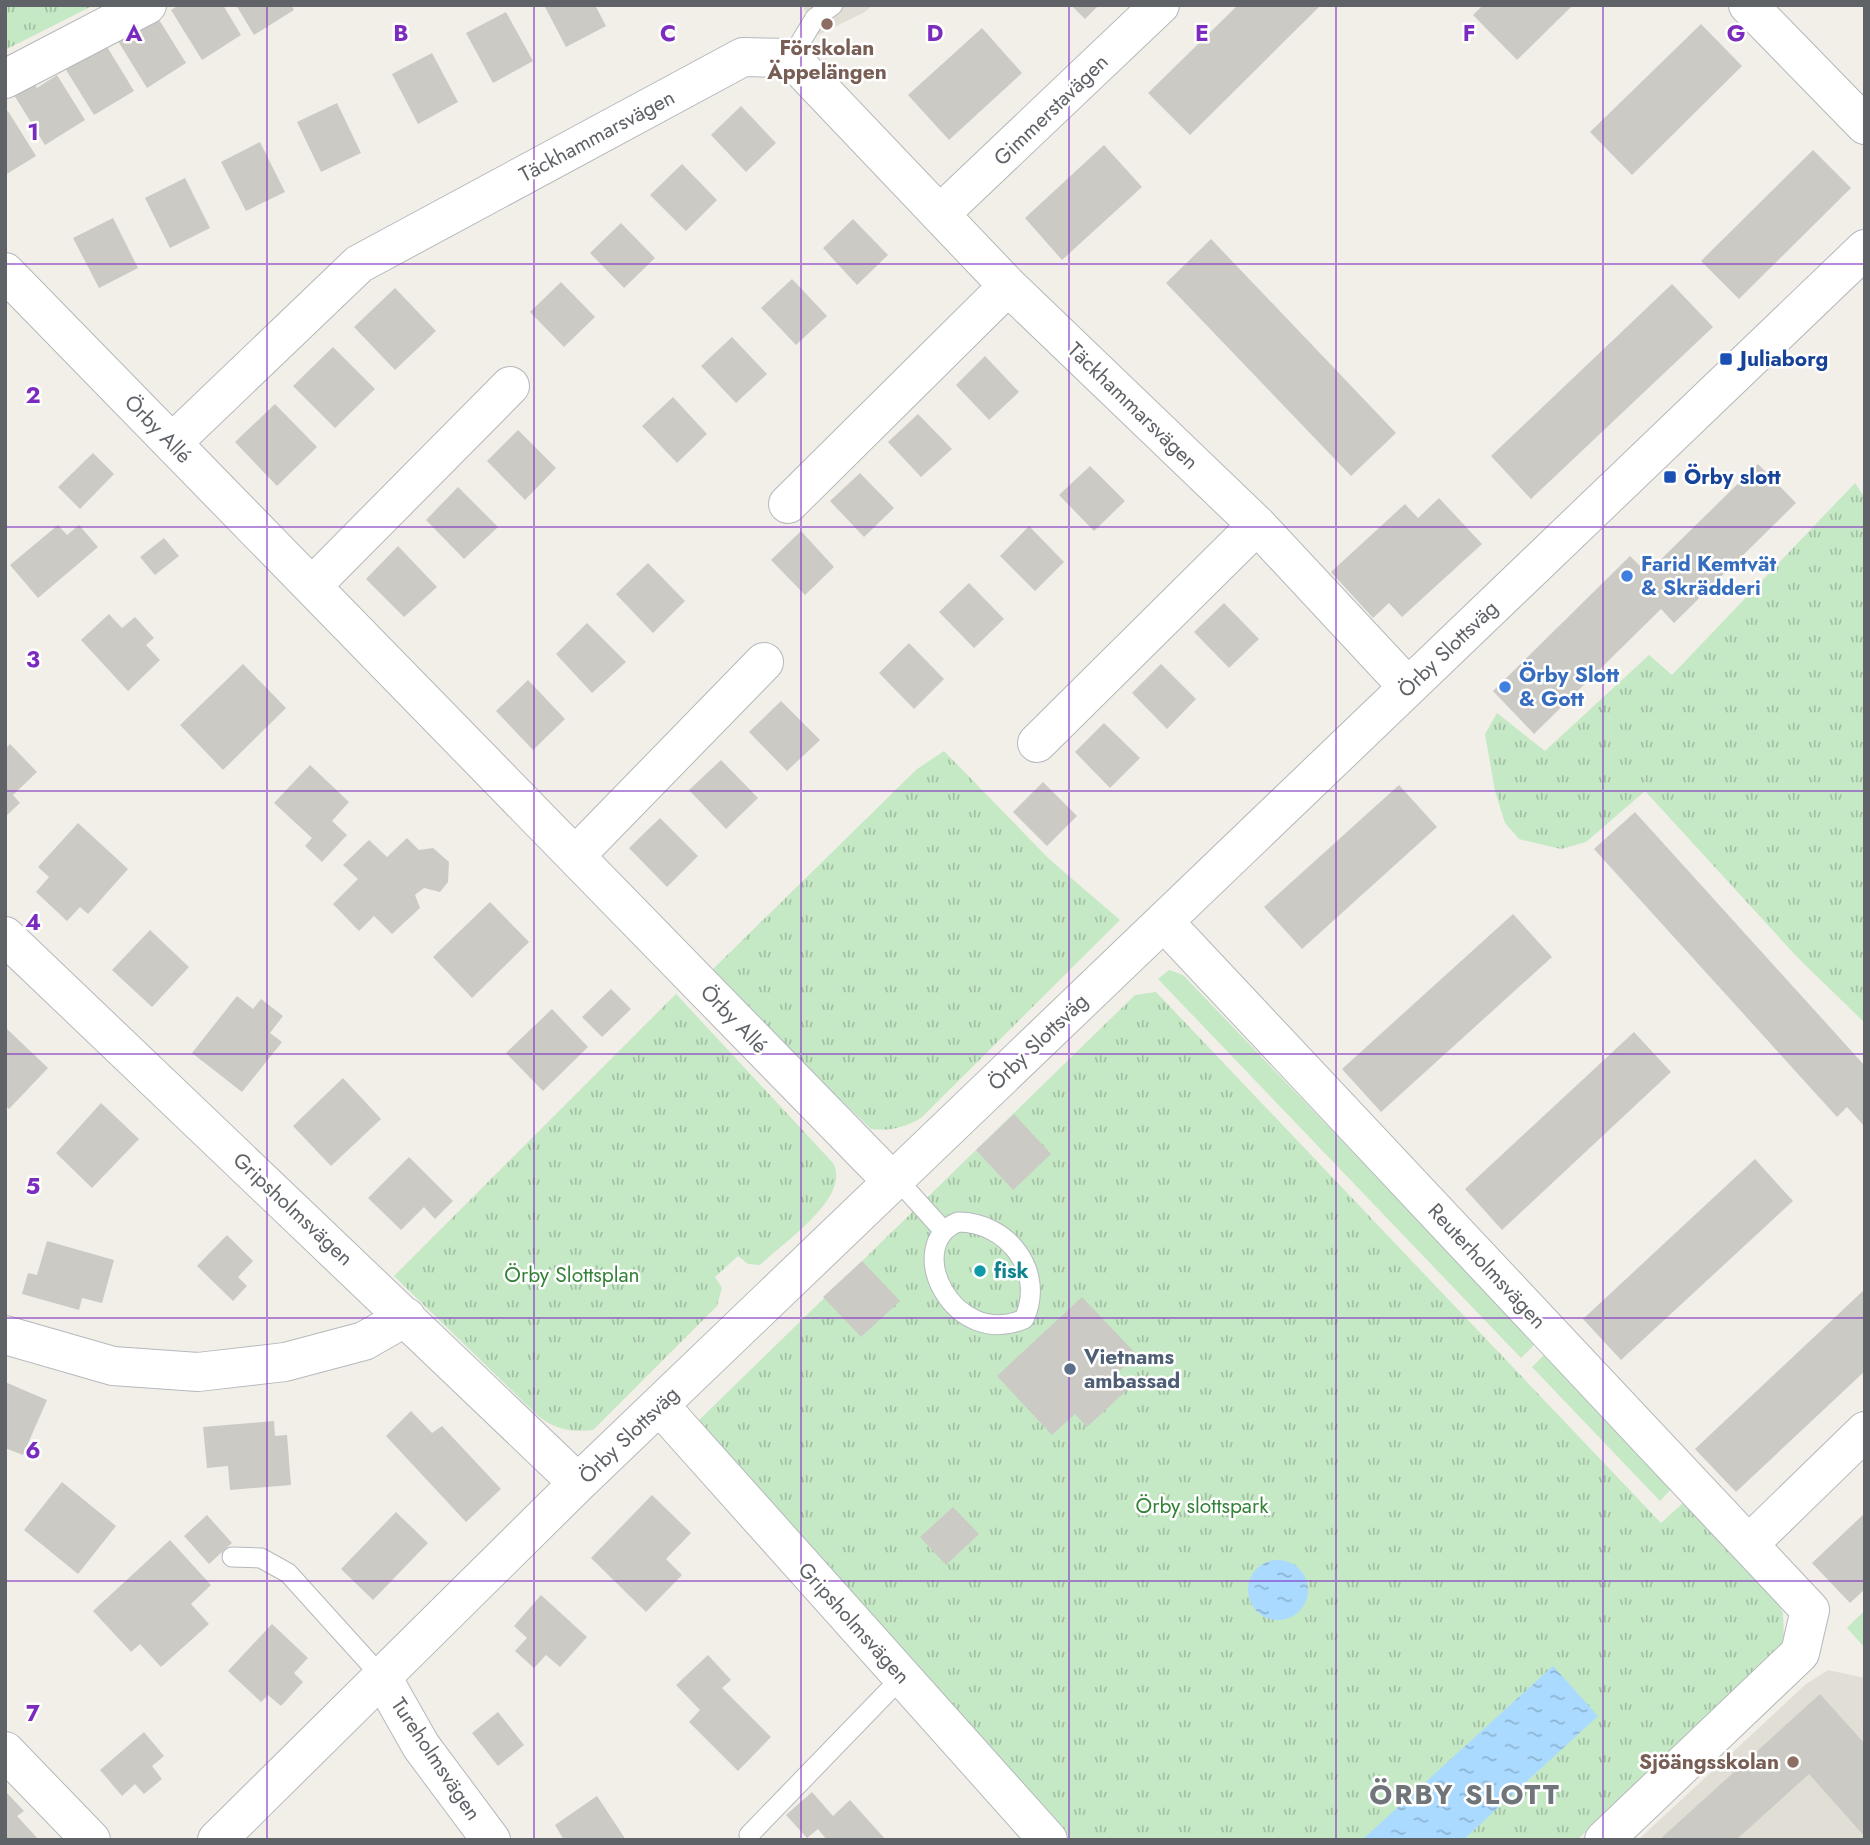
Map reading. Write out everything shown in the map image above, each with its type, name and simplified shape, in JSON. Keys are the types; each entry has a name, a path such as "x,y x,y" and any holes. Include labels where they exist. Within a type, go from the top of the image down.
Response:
{"street":[{"path":"5,79 147,5"},
{"name":"Gimmerstavägen","path":"941,213 1160,5"},
{"path":"1748,5 1865,125"},
{"name":"Täckhammarsvägen","path":"172,443 359,264 743,57 791,58 1008,286 1257,525 1408,687"},
{"name":"Örby Slottsväg","path":"217,1840 578,1483 1865,249"},
{"name":"Örby Allé","path":"5,272 895,1180"},
{"path":"788,504 1008,286"},
{"path":"312,586 510,386"},
{"path":"1037,743 1257,525"},
{"path":"576,856 764,662"},
{"name":"Reuterholmsvägen","path":"1164,922 1810,1610 1800,1653 1604,1840"},
{"name":"Gripsholmsvägen","path":"5,936 578,1483"},
{"path":"5,1335 113,1366 198,1372 285,1362 363,1341 406,1317"},
{"name":"Gripsholmsvägen","path":"660,1406 1048,1840"},
{"path":"1749,1545 1865,1431"},
{"name":"Tureholmsvägen","path":"382,1678 421,1745 491,1840"},
{"path":"5,1751 91,1840"}],"lane":[{"path":"791,58 815,18 833,5"},
{"path":"895,1180 943,1230"},
{"path":"974,1222 989,1227 1010,1246 1026,1267 1031,1280 1033,1297 1024,1319 1007,1326 979,1324 950,1301 940,1283 934,1257 936,1242 943,1230 958,1223 974,1222"},
{"path":"232,1557 261,1558 288,1573 382,1678"},
{"path":"749,1835 902,1676"}],"shaded area":[{"name":"Förskolan Äppelängen","path":"802,5 872,5 865,12 818,35"},
{"name":"Sjöängsskolan","path":"1828,1670 1865,1678 1865,1840 1638,1840 1806,1684"}],"green space":[{"path":"5,5 94,5 5,50"},
{"path":"1855,483 1865,498 1865,1023 1798,958 1645,791 1586,842 1561,849 1519,839 1505,823 1495,791 1485,734 1497,713 1545,751 1649,655 1672,675"},
{"path":"944,751 1049,859 1120,920 921,1118 897,1128 871,1129 709,973 917,769"},
{"path":"1169,970 1183,975 1536,1343 1521,1358 1158,979"},
{"name":"Örby slottspark","path":"1156,992 1661,1523 1685,1501 1772,1593 1783,1613 1784,1643 1661,1764 1577,1840 1072,1840 697,1422 1135,995"},
{"name":"Örby Slottsplan","path":"676,994 833,1163 836,1176 833,1190 812,1218 760,1265 748,1264 738,1256 715,1277 722,1288 717,1306 593,1430 564,1429 538,1416 394,1276"},
{"path":"1544,1355 1672,1488 1660,1501 1532,1367"},
{"path":"1865,1610 1865,1648 1847,1628"}],"water":[{"path":"1278,1560 1295,1565 1303,1573 1308,1590 1303,1607 1295,1615 1278,1620 1261,1615 1253,1607 1248,1590 1253,1573 1261,1565"},
{"path":"1553,1666 1598,1716 1463,1840 1362,1840"}],"building":[{"path":"179,5 223,5 241,35 202,60 171,10"},
{"path":"236,5 291,5 294,10 254,35"},
{"path":"544,5 595,5 606,26 566,47"},
{"path":"1071,5 1099,5 1085,19"},
{"path":"1238,5 1321,5 1190,135 1148,93"},
{"path":"1483,5 1573,5 1517,60 1473,15"},
{"path":"506,12 533,61 493,83 466,33"},
{"path":"158,18 186,63 147,88 116,38"},
{"path":"1701,24 1742,66 1632,175 1590,132"},
{"path":"982,28 1022,73 949,140 908,95"},
{"path":"106,45 134,91 94,115 63,65"},
{"path":"432,53 458,102 418,124 392,74"},
{"path":"57,75 85,120 45,145 14,95 34,83 37,88"},
{"path":"337,103 361,153 321,172 297,122"},
{"path":"741,106 776,143 746,172 711,135"},
{"path":"8,111 36,156 5,175 5,113"},
{"path":"260,142 285,192 246,211 221,162"},
{"path":"1104,145 1142,187 1062,260 1025,218"},
{"path":"1813,150 1851,188 1739,299 1701,261"},
{"path":"682,164 717,200 686,231 650,195"},
{"path":"185,178 210,228 170,248 145,198"},
{"path":"113,218 138,268 99,288 73,238"},
{"path":"853,219 888,255 857,285 823,248"},
{"path":"621,223 655,258 624,288 590,253"},
{"path":"1211,239 1396,433 1351,476 1166,283"},
{"path":"792,279 827,316 796,345 761,308"},
{"path":"561,282 595,317 564,347 530,312"},
{"path":"1672,284 1713,327 1531,499 1491,456"},
{"path":"395,288 436,331 395,370 354,327"},
{"path":"732,337 767,374 736,403 701,366"},
{"path":"333,347 375,389 335,428 293,386"},
{"path":"985,356 1019,392 989,420 956,385"},
{"path":"673,397 707,434 677,463 642,426"},
{"path":"275,404 317,447 277,486 235,442"},
{"path":"918,414 952,449 921,477 888,442"},
{"path":"518,430 556,468 525,500 487,461"},
{"path":"93,453 114,474 80,509 58,487"},
{"path":"1758,464 1796,503 1674,623 1661,609 1534,734 1493,691 1630,556 1647,573"},
{"path":"1090,466 1125,501 1094,531 1059,495"},
{"path":"860,473 894,508 864,537 830,501"},
{"path":"458,487 498,527 464,559 426,520"},
{"path":"1439,498 1482,544 1402,617 1389,603 1373,618 1331,572 1405,504 1418,518"},
{"path":"58,525 67,535 79,525 98,547 38,598 10,565"},
{"path":"1029,526 1064,562 1035,591 1000,556"},
{"path":"801,531 834,567 805,595 771,560"},
{"path":"164,538 179,556 155,575 140,557"},
{"path":"398,546 437,587 404,617 366,579"},
{"path":"648,563 685,601 653,633 616,594"},
{"path":"969,583 1004,619 974,648 939,612"},
{"path":"1224,603 1259,639 1229,668 1194,632"},
{"path":"109,614 122,628 135,617 154,638 146,645 160,660 128,691 81,640"},
{"path":"587,623 626,662 592,693 556,654"},
{"path":"909,643 944,679 914,709 879,673"},
{"path":"243,664 286,708 223,770 180,725"},
{"path":"1161,664 1196,699 1167,729 1132,693"},
{"path":"528,680 565,719 533,750 496,711"},
{"path":"781,701 820,740 787,771 749,732"},
{"path":"1104,723 1140,758 1110,788 1075,752"},
{"path":"10,744 37,772 13,795 20,803 5,817 5,749"},
{"path":"721,760 758,798 726,829 689,790"},
{"path":"310,765 349,802 332,821 347,835 322,862 305,846 312,838 274,803"},
{"path":"1043,782 1077,816 1047,846 1013,812"},
{"path":"1399,785 1437,827 1302,949 1264,907"},
{"path":"1635,812 1865,1066 1865,1127 1847,1107 1837,1117 1594,849"},
{"path":"660,818 698,856 667,887 629,848"},
{"path":"78,823 128,869 88,914 80,907 67,921 36,892 49,877 38,867"},
{"path":"407,838 419,850 433,848 449,862 448,882 440,892 424,888 415,895 420,908 392,934 374,916 359,931 333,904 358,879 343,865 369,840 387,857"},
{"path":"490,902 529,942 472,998 433,957"},
{"path":"1513,914 1552,957 1381,1112 1342,1069"},
{"path":"150,930 189,967 152,1007 112,970"},
{"path":"611,989 631,1009 602,1037 582,1017"},
{"path":"237,996 253,1009 261,999 283,1016 270,1033 282,1042 242,1092 192,1053"},
{"path":"552,1009 588,1047 543,1091 506,1053"},
{"path":"5,1027 48,1068 9,1109 5,1105"},
{"path":"1634,1032 1671,1072 1502,1230 1465,1189"},
{"path":"343,1078 381,1119 331,1166 293,1126"},
{"path":"101,1103 139,1139 92,1188 56,1153"},
{"path":"1014,1114 1051,1154 1013,1190 976,1150"},
{"path":"409,1157 453,1201 435,1219 424,1207 401,1230 368,1198"},
{"path":"1755,1159 1793,1201 1621,1360 1583,1319"},
{"path":"227,1235 253,1261 238,1277 247,1286 233,1301 197,1266"},
{"path":"47,1241 114,1260 102,1303 82,1298 79,1310 22,1294 28,1273 37,1275"},
{"path":"862,1261 900,1301 861,1337 823,1297"},
{"path":"1865,1289 1865,1371 1736,1492 1695,1449"},
{"path":"1082,1297 1137,1355 1114,1376 1127,1390 1087,1427 1075,1414 1052,1435 997,1376"},
{"path":"5,1382 47,1400 23,1455 5,1448"},
{"path":"411,1411 432,1433 442,1426 501,1489 466,1522 386,1436"},
{"path":"274,1421 275,1436 287,1435 291,1485 230,1490 228,1466 207,1468 203,1427"},
{"path":"62,1482 116,1526 78,1574 24,1530"},
{"path":"652,1495 691,1533 666,1559 682,1575 646,1612 591,1558"},
{"path":"953,1507 979,1534 946,1565 920,1537"},
{"path":"396,1512 428,1543 373,1600 341,1569"},
{"path":"1865,1513 1865,1589 1850,1603 1812,1563"},
{"path":"207,1515 232,1543 209,1564 184,1536"},
{"path":"170,1540 211,1585 191,1604 209,1624 161,1667 140,1644 131,1652 93,1611"},
{"path":"541,1595 587,1637 560,1667 546,1655 534,1668 515,1651 527,1638 514,1626"},
{"path":"272,1624 308,1658 294,1673 303,1682 281,1706 268,1695 261,1702 228,1671"},
{"path":"708,1655 731,1680 722,1688 771,1737 738,1771 689,1722 700,1710 676,1685"},
{"path":"1820,1694 1865,1744 1865,1837 1809,1774 1736,1840 1659,1840"},
{"path":"498,1712 524,1745 498,1766 472,1733"},
{"path":"144,1732 164,1756 152,1766 162,1779 144,1794 135,1784 122,1796 100,1770"},
{"path":"812,1792 833,1816 850,1800 886,1840 827,1840 818,1829 807,1838 786,1815"},
{"path":"7,1793 24,1811 17,1816 39,1840 5,1840"},
{"path":"597,1796 626,1840 564,1840 555,1825"}],"place":[{"name":"Förskolan Äppelängen","path":"827,24"},
{"name":"Juliaborg","path":"1726,359"},
{"name":"Örby slott","path":"1670,477"},
{"name":"Farid Kemtvät & Skrädderi","path":"1627,576"},
{"name":"Örby Slott & Gott","path":"1505,687"},
{"name":"fisk","path":"980,1271"},
{"name":"Vietnams ambassad","path":"1070,1369"},
{"name":"Sjöängsskolan","path":"1793,1762"}],"district":[{"name":"ÖRBY SLOTT","path":"1465,1794"}]}
